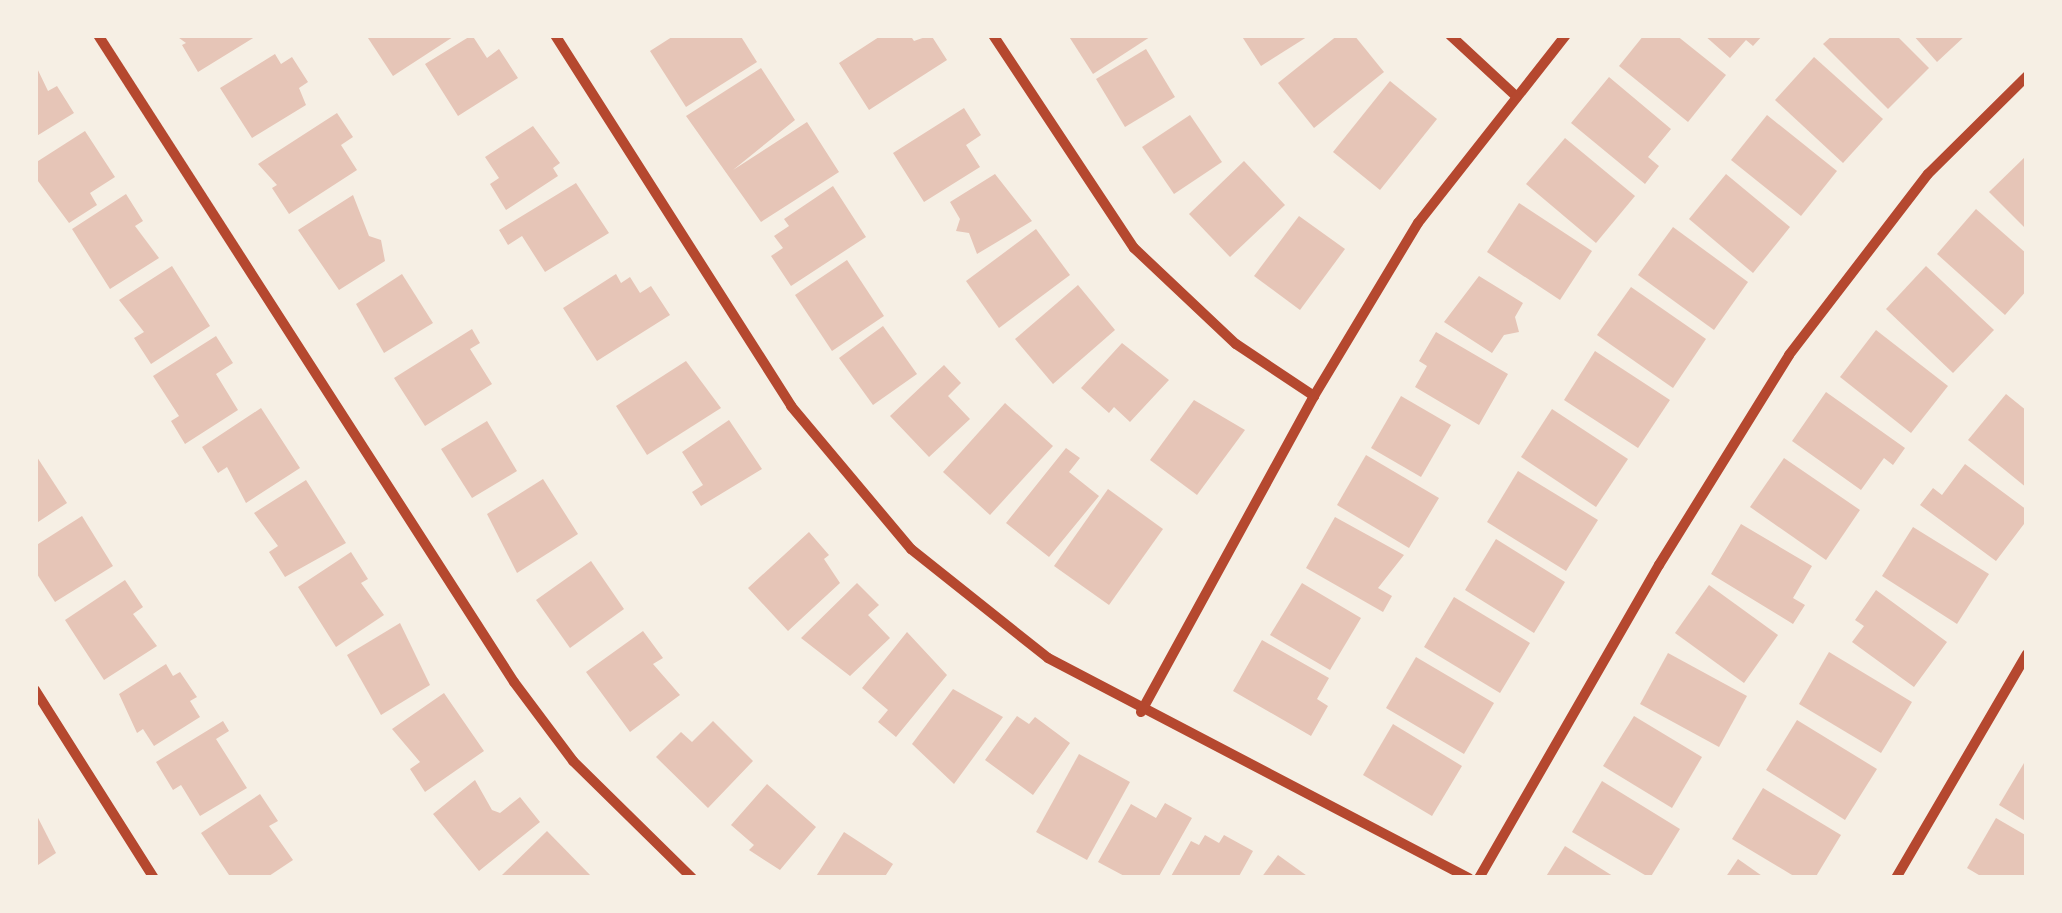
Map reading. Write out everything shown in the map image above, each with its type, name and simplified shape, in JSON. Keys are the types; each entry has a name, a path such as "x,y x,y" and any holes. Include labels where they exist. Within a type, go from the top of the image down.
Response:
{"street":[{"path":"98,35 514,682 573,761 692,878"},
{"path":"555,35 791,406 854,487 910,549 978,608 1048,658 1141,712 1469,878"},
{"path":"993,35 1134,248 1236,344 1314,396"},
{"path":"1450,35 1517,97"},
{"path":"1141,712 1314,396 1418,223 1566,35"},
{"path":"1479,878 1658,566 1789,355 1928,174 2027,76"},
{"path":"1896,878 2027,654"},
{"path":"35,690 154,878"}],"building":[{"path":"175,35 258,35 198,72 182,45 186,43"},
{"path":"366,35 456,35 393,76"},
{"path":"472,35 487,58 499,49 518,78 458,116 425,64"},
{"path":"675,35 740,35 757,62 686,107 650,51"},
{"path":"882,35 910,35 914,41 931,35 947,60 869,110 839,63"},
{"path":"1068,35 1153,35 1093,74"},
{"path":"1241,35 1310,35 1261,66"},
{"path":"1338,35 1354,35 1384,72 1314,128 1278,83"},
{"path":"1644,35 1676,35 1726,75 1688,122 1619,66"},
{"path":"1704,35 1763,35 1753,46 1746,40 1730,58"},
{"path":"1833,35 1896,35 1929,68 1888,109 1823,44"},
{"path":"1913,35 1966,35 1937,62"},
{"path":"1146,49 1175,97 1125,127 1096,79"},
{"path":"275,54 281,64 292,57 308,82 299,88 306,105 252,138 220,88"},
{"path":"1814,57 1883,119 1843,163 1775,100"},
{"path":"35,64 48,91 57,86 74,113 35,137"},
{"path":"761,68 795,120 733,170 807,122 839,172 761,222 686,116"},
{"path":"1609,77 1671,129 1648,157 1659,166 1645,184 1571,123"},
{"path":"1390,81 1437,119 1380,190 1333,152"},
{"path":"964,108 981,135 966,145 980,167 924,202 893,153"},
{"path":"337,113 353,137 341,145 357,170 289,214 272,188 277,185 258,164"},
{"path":"1190,115 1222,162 1174,194 1142,147"},
{"path":"1767,115 1837,171 1801,216 1731,160"},
{"path":"533,126 560,163 553,168 558,176 506,210 490,184 499,178 485,157"},
{"path":"85,131 115,177 90,193 97,205 69,223 35,177 35,163"},
{"path":"1565,138 1635,196 1596,243 1526,184"},
{"path":"2027,155 2027,230 1989,192"},
{"path":"1244,161 1285,205 1230,257 1189,214"},
{"path":"995,174 1032,221 977,254 969,233 956,231 960,219 950,202"},
{"path":"1726,174 1790,227 1753,273 1689,219"},
{"path":"576,183 609,233 545,272 522,236 508,245 499,230"},
{"path":"833,186 866,237 791,286 771,256 783,248 774,236 789,226 784,219"},
{"path":"126,194 143,221 135,226 159,258 110,289 72,229"},
{"path":"353,195 369,236 381,240 385,261 339,290 298,230"},
{"path":"1519,203 1592,251 1560,300 1487,252"},
{"path":"1976,209 2027,254 2027,290 2005,315 1937,254"},
{"path":"1299,216 1345,249 1300,310 1254,276"},
{"path":"1673,227 1748,282 1714,330 1638,275"},
{"path":"1036,229 1070,275 999,328 966,281"},
{"path":"847,260 884,316 832,351 795,295"},
{"path":"172,266 210,326 151,364 134,338 144,332 119,300"},
{"path":"1926,266 1994,330 1953,373 1886,309"},
{"path":"402,274 433,323 384,353 356,304"},
{"path":"616,274 621,283 630,277 640,293 651,286 670,315 597,361 563,308"},
{"path":"1479,276 1523,303 1515,317 1519,332 1504,335 1492,353 1444,322"},
{"path":"1078,285 1115,330 1053,384 1015,339"},
{"path":"1631,287 1706,339 1673,388 1597,335"},
{"path":"883,326 917,374 873,405 839,358"},
{"path":"472,329 480,343 470,349 492,384 425,426 394,378"},
{"path":"1876,330 1948,386 1911,433 1840,377"},
{"path":"1436,332 1508,374 1479,425 1415,387 1427,366 1419,361"},
{"path":"216,336 233,363 216,374 238,410 185,444 171,421 179,416 153,376"},
{"path":"1122,343 1169,380 1130,422 1114,407 1109,413 1081,388"},
{"path":"1595,351 1670,400 1638,448 1564,400"},
{"path":"686,361 721,408 647,455 616,406"},
{"path":"944,365 961,383 948,396 970,419 929,457 890,416"},
{"path":"1826,392 1905,448 1893,465 1884,458 1861,490 1792,441"},
{"path":"2006,394 2027,411 2027,488 1968,440"},
{"path":"1401,396 1451,425 1421,477 1371,448"},
{"path":"1194,400 1245,430 1197,495 1150,460"},
{"path":"1005,403 1053,446 990,515 943,472"},
{"path":"261,408 300,468 246,503 227,467 218,473 202,447"},
{"path":"1552,409 1628,459 1596,507 1521,457"},
{"path":"729,420 762,469 701,506 692,492 703,485 682,452"},
{"path":"487,421 517,471 472,498 441,449"},
{"path":"1066,448 1080,458 1069,472 1099,496 1049,557 1006,523"},
{"path":"35,454 67,503 35,524"},
{"path":"1366,455 1439,498 1409,548 1337,505"},
{"path":"1784,458 1860,510 1826,560 1750,507"},
{"path":"1965,464 2027,510 2027,520 1996,561 1920,505 1933,488 1942,495"},
{"path":"1518,471 1598,520 1566,571 1487,522"},
{"path":"543,479 578,534 517,573 487,514"},
{"path":"306,480 346,543 285,577 269,552 278,546 254,513"},
{"path":"1108,489 1163,529 1109,605 1054,566"},
{"path":"82,516 113,566 55,602 35,571 35,546"},
{"path":"1335,517 1404,555 1378,588 1392,596 1383,612 1306,568"},
{"path":"1741,524 1812,566 1793,598 1805,605 1793,624 1711,574"},
{"path":"1913,527 1989,574 1957,624 1882,576"},
{"path":"809,532 829,555 824,559 840,583 788,631 748,588"},
{"path":"1496,539 1565,582 1534,633 1465,590"},
{"path":"351,552 368,579 361,583 384,615 336,647 298,587"},
{"path":"591,561 624,609 570,648 536,600"},
{"path":"125,580 143,607 133,614 157,646 104,680 65,620"},
{"path":"857,583 879,605 868,615 890,638 850,676 801,638"},
{"path":"1302,583 1361,618 1330,670 1270,635"},
{"path":"1709,585 1778,635 1744,683 1675,633"},
{"path":"1876,590 1947,642 1914,687 1852,642 1864,626 1855,620"},
{"path":"1454,597 1530,643 1500,693 1424,647"},
{"path":"400,623 430,685 381,715 347,655"},
{"path":"643,631 663,658 653,664 680,695 630,732 586,672"},
{"path":"907,632 947,675 896,737 878,722 888,710 862,688"},
{"path":"1262,640 1329,678 1317,699 1328,706 1311,736 1233,691"},
{"path":"1829,652 1912,702 1881,753 1799,704"},
{"path":"1668,653 1747,696 1719,747 1640,704"},
{"path":"1416,657 1494,703 1464,754 1386,708"},
{"path":"166,664 173,676 180,672 197,697 190,701 200,717 154,746 143,729 137,733 119,694"},
{"path":"953,689 1003,717 954,784 912,744"},
{"path":"444,693 484,751 425,792 410,769 420,762 392,729"},
{"path":"1017,716 1029,724 1035,717 1070,743 1033,795 985,760"},
{"path":"1634,716 1702,757 1672,808 1603,766"},
{"path":"1797,720 1877,769 1845,820 1766,770"},
{"path":"223,721 229,731 216,739 247,788 200,816 181,785 173,790 156,762"},
{"path":"713,721 753,761 708,808 656,757 681,732 692,742"},
{"path":"1393,724 1462,766 1432,816 1363,775"},
{"path":"1079,754 1130,782 1087,860 1036,832"},
{"path":"2027,758 2027,822 1999,805"},
{"path":"475,780 492,810 500,813 520,797 540,822 479,871 433,814"},
{"path":"1602,781 1680,829 1650,878 1572,832"},
{"path":"767,784 816,827 780,870 749,850 754,845 731,825"},
{"path":"1763,788 1841,835 1815,878 1797,878 1732,839"},
{"path":"260,794 278,821 269,826 293,860 266,878 231,878 201,833"},
{"path":"1165,803 1192,818 1158,878 1128,878 1098,862 1131,804 1156,818"},
{"path":"35,812 56,853 35,867"},
{"path":"1996,818 2027,836 2027,878 1984,878 1967,868"},
{"path":"547,831 593,878 501,876"},
{"path":"844,832 893,864 884,878 815,878"},
{"path":"1205,835 1219,843 1224,835 1253,851 1238,878 1170,878 1191,841 1199,845"},
{"path":"1565,846 1616,878 1545,878"},
{"path":"1278,855 1310,878 1261,878"},
{"path":"1738,859 1765,878 1725,878"}]}
